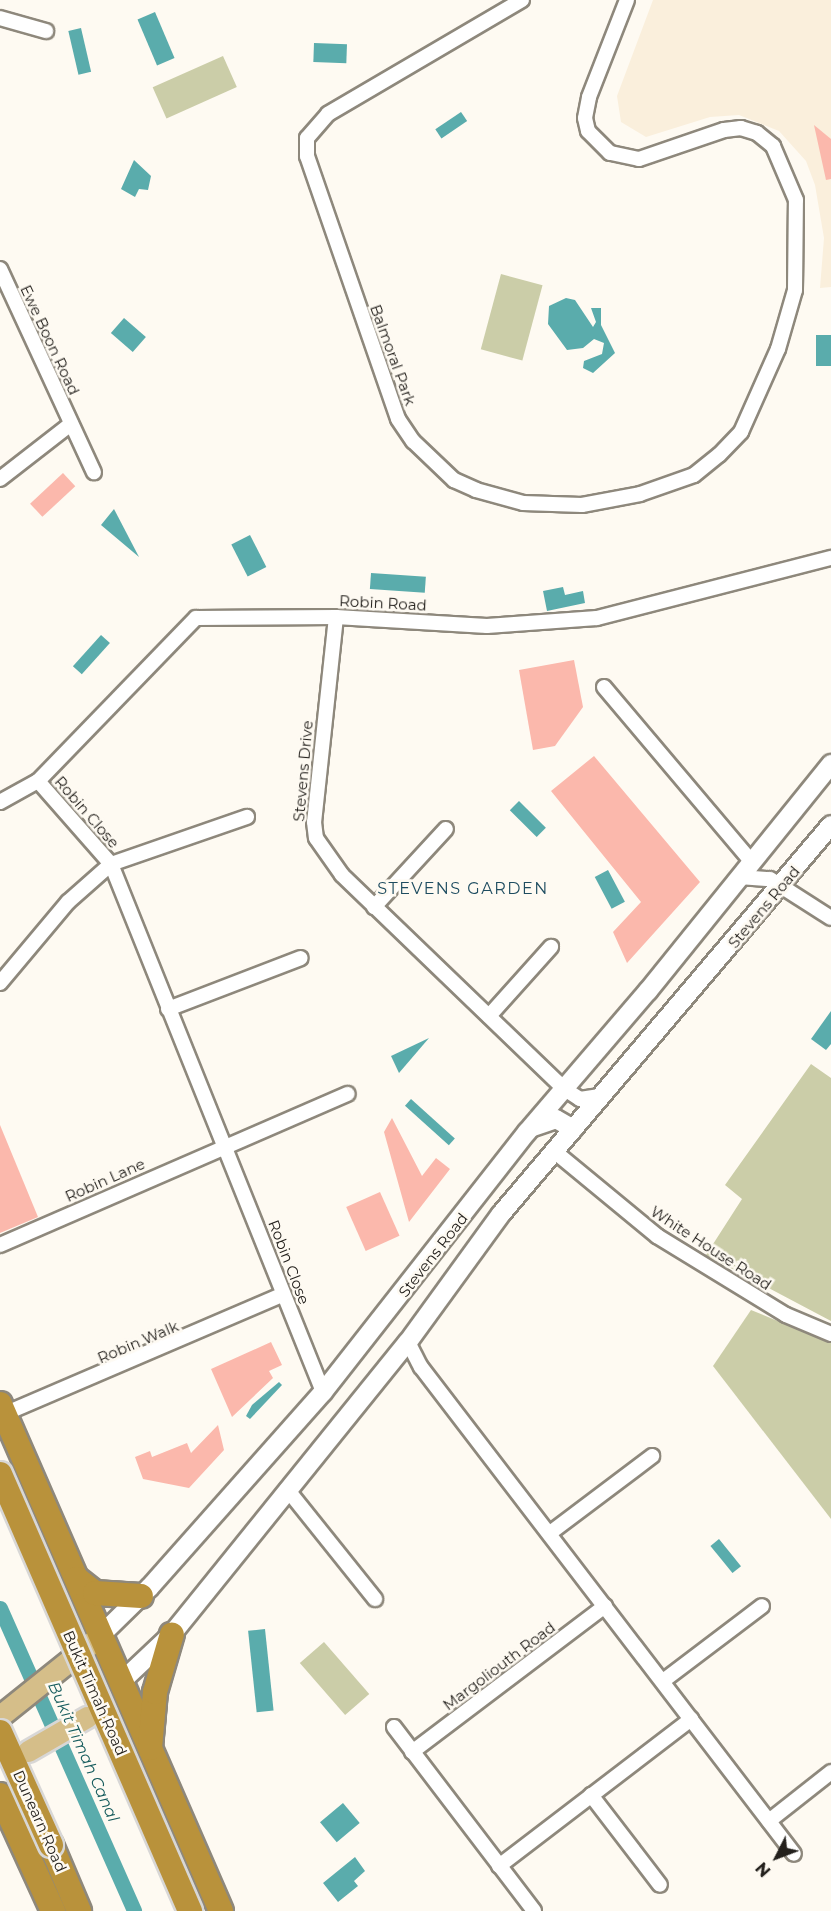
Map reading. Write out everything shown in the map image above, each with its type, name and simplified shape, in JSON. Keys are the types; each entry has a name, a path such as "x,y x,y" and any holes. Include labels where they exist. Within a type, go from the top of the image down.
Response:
{"highway":[{"path":"2,1409 150,1753 221,1911"},
{"name":"Bukit Timah Road","path":"0,1474 190,1911"},
{"path":"77,1579 95,1593 141,1596"},
{"path":"150,1753 156,1692 172,1634"},
{"name":"Dunearn Road","path":"0,1732 79,1911"},
{"path":"0,1795 50,1903"},
{"path":"0,1832 50,1903"}],"main road":[{"name":"Stevens Road","path":"100,1636 141,1596 323,1392 527,1132 740,877 831,764"},
{"name":"Stevens Road","path":"120,1683 172,1634 408,1342 501,1214 600,1096 783,886 831,825"},
{"path":"527,1132 549,1119 573,1130"},
{"path":"5,1713 100,1636"},
{"path":"0,1762 27,1751 87,1717 120,1683"}],"street":[{"name":"Balmoral Park","path":"522,0 328,114 307,138 307,156 398,419 413,441 454,480 476,490 523,503 582,506 640,494 694,475 719,455 741,432 778,349 795,280 796,200 779,155 757,133 741,128 724,130 639,159 610,153 592,137 585,118 589,97 627,0"},
{"path":"0,18 46,31"},
{"name":"Ewe Boon Road","path":"0,269 94,472"},
{"path":"0,479 71,424"},
{"name":"Robin Road","path":"0,802 38,781 196,618 336,617 487,626 597,618 831,558"},
{"name":"Stevens Drive","path":"336,617 315,831 326,856 374,907 563,1088 580,1100 600,1096"},
{"path":"604,687 752,862"},
{"name":"Robin Close","path":"38,781 111,864 168,1009 283,1287 282,1295 323,1392"},
{"name":"Robin Close","path":"111,864 247,817"},
{"path":"374,907 446,829"},
{"path":"0,983 68,902 111,864"},
{"path":"740,877 761,876 783,886 831,918"},
{"path":"489,1016 551,947"},
{"path":"168,1009 301,958"},
{"path":"224,1145 348,1094"},
{"name":"Robin Lane","path":"0,1245 224,1145"},
{"name":"White House Road","path":"554,1151 657,1236 786,1315 831,1334"},
{"name":"Robin Walk","path":"2,1409 282,1295"},
{"path":"408,1342 421,1367 794,1854"},
{"path":"550,1533 652,1456"},
{"path":"287,1489 375,1599"},
{"name":"Margoliouth Road","path":"412,1752 605,1606"},
{"path":"663,1681 762,1606"},
{"path":"499,1866 691,1719"},
{"path":"394,1726 534,1911"},
{"path":"769,1821 831,1772"},
{"path":"591,1795 660,1885"}],"shaded area":[{"path":"653,0 831,0 831,287 820,288 824,238 815,185 806,161 779,131 739,115 710,117 646,137 621,122 617,96"}],"green space":[{"path":"223,56 237,87 166,118 153,87"},
{"path":"501,274 543,285 522,360 481,349"},
{"path":"811,1064 831,1078 831,1321 706,1255 742,1199 725,1185"},
{"path":"751,1310 831,1343 831,1519 713,1366"},
{"path":"324,1642 369,1694 345,1715 300,1663"}],"water":[{"path":"155,12 175,58 157,65 138,19"},
{"path":"81,28 91,72 78,75 68,31"},
{"path":"314,43 347,44 346,63 313,62"},
{"path":"461,112 467,121 441,138 435,129"},
{"path":"134,160 151,176 148,190 139,189 135,197 121,189"},
{"path":"566,298 575,300 593,327 596,322 591,308 601,308 601,325 615,353 593,373 583,368 584,361 602,354 604,343 594,339 583,348 567,350 548,324 549,306"},
{"path":"124,318 146,337 133,352 111,333"},
{"path":"816,335 831,335 831,366 816,366"},
{"path":"114,509 139,557 101,525"},
{"path":"250,535 266,567 248,577 231,545"},
{"path":"371,573 426,577 425,593 370,589"},
{"path":"563,587 565,595 583,591 585,603 547,611 543,591"},
{"path":"101,635 110,643 82,674 73,666"},
{"path":"519,801 546,828 537,837 510,810"},
{"path":"608,870 625,902 612,909 595,877"},
{"path":"831,1011 831,1044 826,1050 811,1039"},
{"path":"429,1038 399,1073 391,1056"},
{"path":"411,1099 455,1138 449,1145 405,1106"},
{"path":"279,1382 282,1385 250,1419 246,1416 252,1405"},
{"path":"719,1539 741,1566 732,1573 710,1546"},
{"path":"265,1629 274,1711 257,1712 248,1631"},
{"path":"343,1803 360,1823 337,1842 320,1822"},
{"path":"355,1857 365,1871 354,1881 358,1886 338,1902 323,1883"}],"building":[{"path":"814,125 831,139 831,179 826,180"},
{"path":"63,473 75,486 42,517 30,504"},
{"path":"574,660 583,707 555,746 533,750 519,670"},
{"path":"594,756 700,882 627,963 613,932 641,902 551,791"},
{"path":"392,1118 422,1176 436,1158 450,1169 409,1222 384,1132"},
{"path":"0,1125 38,1217 0,1233"},
{"path":"380,1192 400,1236 366,1251 346,1207"},
{"path":"271,1342 282,1365 269,1371 273,1378 232,1417 211,1369"},
{"path":"218,1425 224,1450 189,1488 143,1479 135,1457 150,1451 152,1457 187,1443 191,1453"}],"waterway":[{"name":"Bukit Timah Canal","path":"0,1608 134,1911"}],"district":[{"name":"STEVENS GARDEN","path":"463,889"}]}
